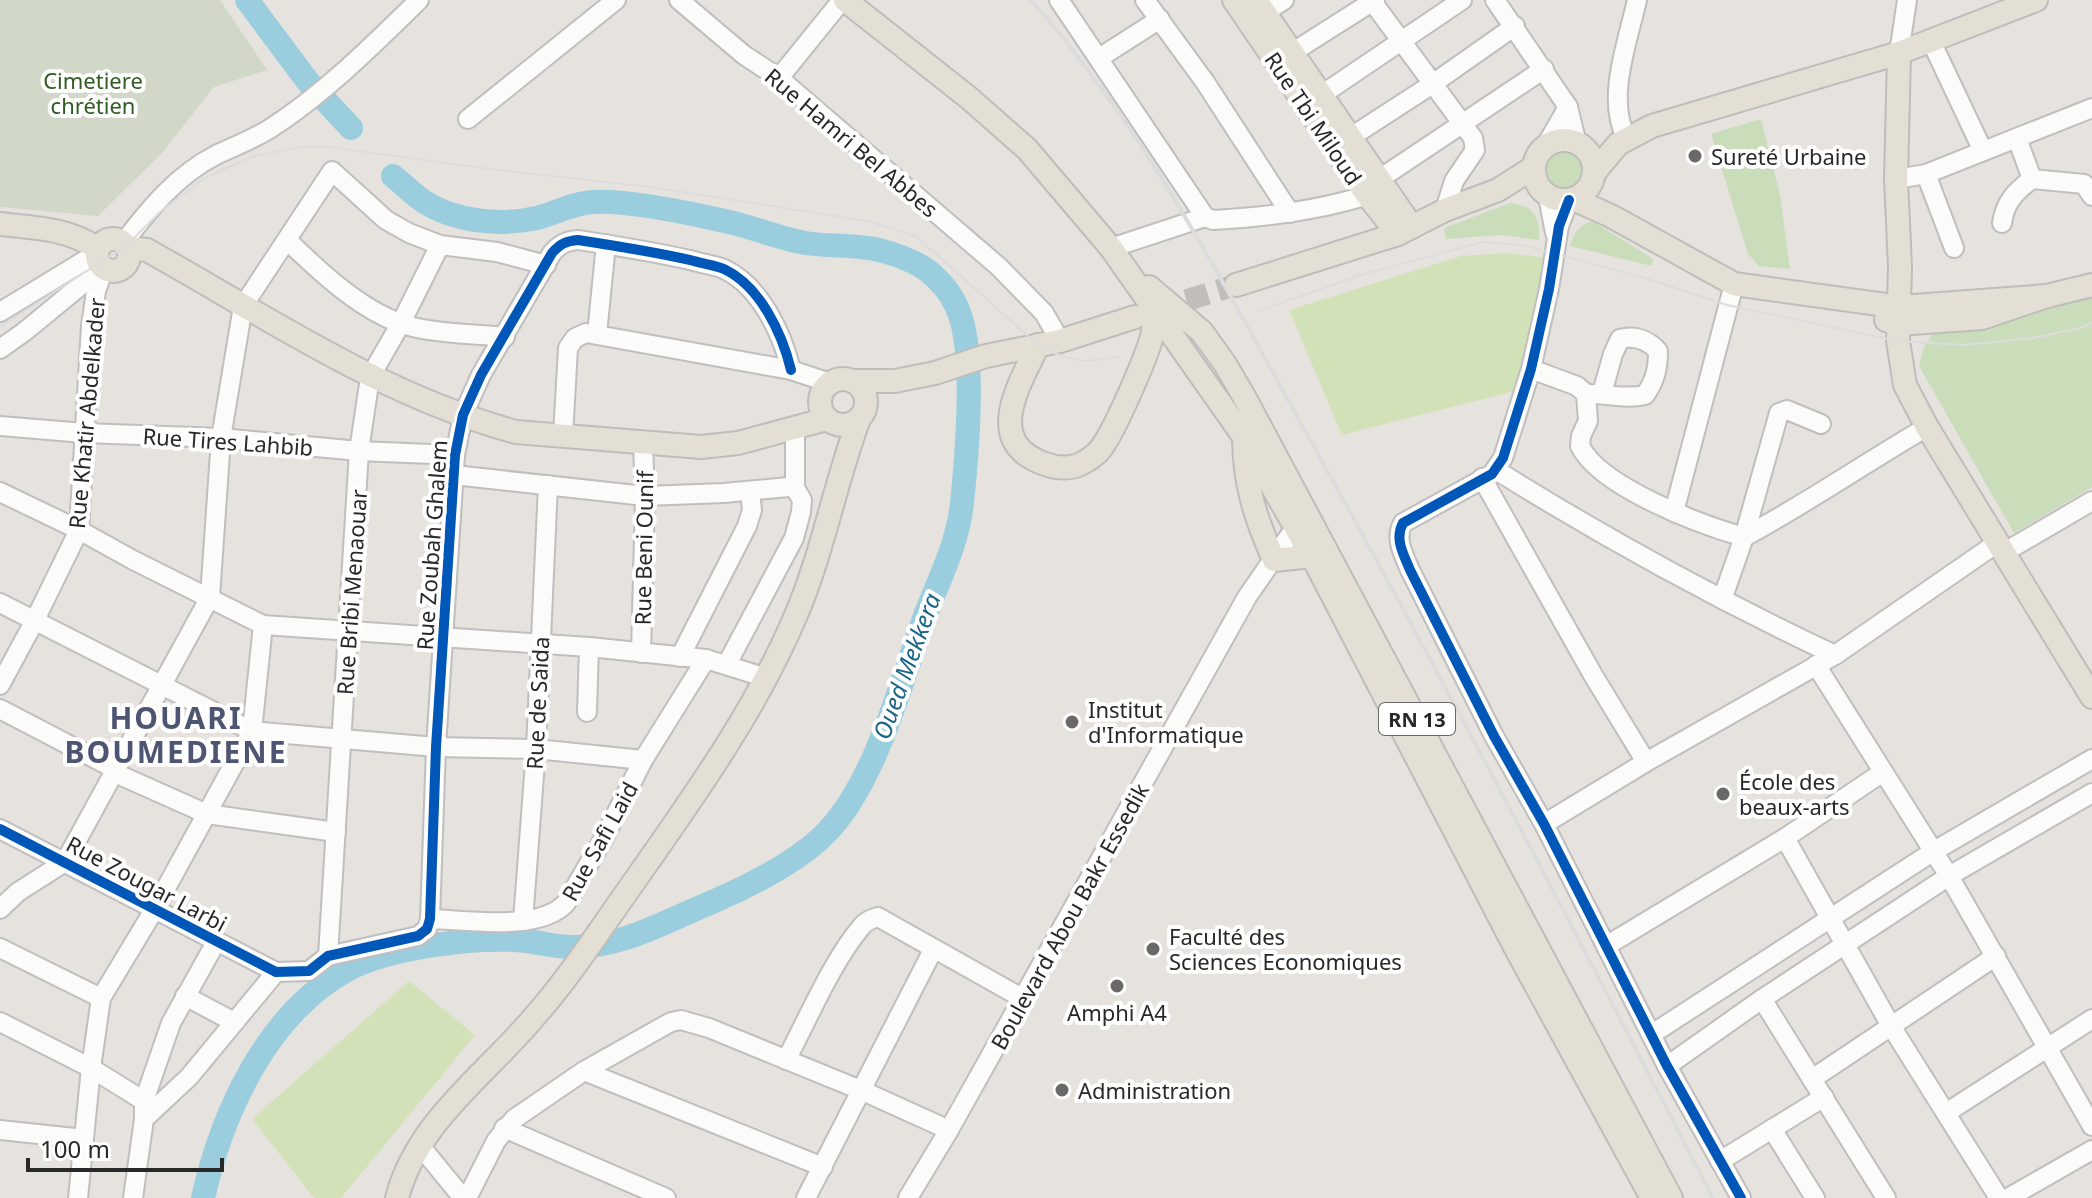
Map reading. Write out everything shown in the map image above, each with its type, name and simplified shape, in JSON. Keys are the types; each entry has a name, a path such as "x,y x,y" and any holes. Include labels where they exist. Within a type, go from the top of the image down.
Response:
{"main road":[{"path":"843,0 969,98 1027,149 1126,268"},
{"name":"Rue Tbi Miloud","path":"1234,0 1283,58 1405,230"},
{"path":"2036,0 1899,53 1652,126 1622,142 1582,148 1562,140 1545,147 1540,153 1534,167 1535,180 1558,196 1647,236 1734,284 1899,315 1982,318 2092,285"},
{"path":"1260,6 1283,58"},
{"path":"1899,53 1896,179 1899,315 1905,385 1927,427 2092,697"},
{"path":"1488,195 1558,196 1587,189 1594,175 1622,142"},
{"path":"1582,148 1594,175 1647,236"},
{"path":"1236,285 1405,230 1445,210 1488,195 1534,167"},
{"path":"0,224 55,231 84,230 111,252 161,258 370,377 463,415 516,432 643,444 725,446 829,420 845,426 909,379"},
{"name":"RN 13","path":"1126,268 1143,310 1182,347 1301,519 1312,556 1515,947 1652,1198"},
{"name":"RN 13","path":"1126,268 1209,341 1239,388 1267,439 1301,519 1671,1198"},
{"path":"771,433 799,413 827,386 842,379 909,379 986,356 1010,350 1049,343 1143,310 1153,330 1148,350 1104,444 1085,462 1069,468 1045,464 1026,455 1017,444 1009,418 1020,378 1018,363 1010,350"},
{"path":"1148,350 1168,332 1181,333 1197,344 1255,429 1267,439"},
{"path":"1020,378 1049,343"},
{"path":"397,1198 401,1183 440,1118 518,1037 553,995 726,746 767,678 814,568 840,475 862,416 866,398 864,391 854,381"},
{"path":"827,386 820,405 829,420 840,475"},
{"path":"1244,437 1246,484 1260,529 1274,560 1312,556"}],"street":[{"path":"0,349 111,252 142,217 197,166 283,120 419,0"},
{"path":"468,119 616,0"},
{"name":"Rue Hamri Bel Abbes","path":"679,0 889,170 1022,289 1044,313 1049,343"},
{"path":"779,78 843,0"},
{"path":"1059,0 1205,217 1213,220 1290,213 1376,188 1461,122 1544,69"},
{"path":"1145,0 1205,82 1290,213"},
{"path":"1260,6 1284,0"},
{"path":"1314,100 1462,0"},
{"path":"1495,0 1568,107 1582,148"},
{"path":"1622,142 1616,105 1637,0"},
{"path":"1899,53 1907,0"},
{"path":"1283,58 1373,1 1431,85 1473,138 1475,150 1454,181 1445,210"},
{"path":"1099,58 1160,19"},
{"path":"1342,143 1515,26"},
{"path":"1931,41 1983,151"},
{"path":"1545,147 1568,107"},
{"path":"1896,179 1926,174 2092,108"},
{"path":"2017,138 2032,179"},
{"path":"0,909 65,862 210,597 221,438 243,306 332,171 386,220 440,245 497,252 546,265"},
{"path":"1926,174 1954,248"},
{"path":"2002,223 2004,208 2009,200 2032,179 2084,184 2092,196"},
{"path":"1558,196 1549,289 1531,369 1512,431 1489,474 1403,523 1400,544 1410,570 1494,736 1544,824 1667,1066 1741,1198"},
{"path":"1111,248 1205,217"},
{"path":"287,240 330,282 401,323 426,329 505,337"},
{"name":"Rue Zoubah Ghalem","path":"430,919 436,747 455,455 463,415 481,375 558,246 568,240 606,244 724,269 742,282 766,311 778,331 791,370"},
{"path":"597,334 606,244"},
{"name":"Rue Bribi Menaouar","path":"328,956 359,451 370,377 440,245"},
{"path":"0,312 111,252"},
{"name":"Rue Khatir Abdelkader","path":"0,685 79,530 91,326 96,291 111,252"},
{"path":"1674,512 1734,284"},
{"path":"563,436 568,348 580,335 597,334 791,370 827,386"},
{"path":"1531,369 1594,393 1581,436 1582,451 1604,473 1674,512 1717,530 1744,537 1927,427"},
{"path":"1723,597 1744,537 1779,413 1787,410 1821,424"},
{"name":"Rue Tires Lahbib","path":"0,426 455,455"},
{"path":"727,664 794,538 802,500 795,488 795,427"},
{"name":"Rue Beni Ounif","path":"641,653 645,496 643,444"},
{"path":"1489,474 1778,628 1835,655"},
{"path":"1489,474 1585,663 1646,762"},
{"path":"454,475 645,496 795,488"},
{"name":"Rue de Saida","path":"523,921 536,749 548,485"},
{"path":"680,657 751,518 750,491"},
{"path":"0,492 263,625 539,643 706,659 767,678"},
{"path":"1544,824 1835,655 2000,548 2092,501"},
{"name":"Boulevard Abou Bakr Essedik","path":"908,1198 1247,597 1301,519"},
{"path":"0,603 252,731 436,747 536,749 643,760"},
{"path":"78,1198 101,998 154,910 252,731 263,625"},
{"path":"587,712 589,647"},
{"name":"Rue Safi Laid","path":"430,919 523,921 558,912 566,903 643,760 706,659"},
{"path":"1816,665 1949,876 2092,1126"},
{"path":"0,709 116,771 207,814 336,832"},
{"path":"1652,1034 1934,851 2092,759"},
{"path":"1606,946 1785,838 1883,772"},
{"path":"1667,1066 1762,999 1949,876 2092,793"},
{"name":"Rue Zougar Larbi","path":"0,829 276,972"},
{"path":"1785,838 1891,1026 1999,1198"},
{"path":"786,1060 849,946 863,925 878,917 1022,998"},
{"path":"144,1110 189,1077 276,972 309,971 328,956 418,936 427,929 430,919"},
{"path":"133,1198 144,1110 166,1035 216,942"},
{"path":"0,948 101,998"},
{"path":"806,1198 933,950"},
{"path":"1812,1079 1996,956"},
{"path":"185,996 234,1022"},
{"path":"1762,999 1886,1198"},
{"path":"1946,1113 2092,1019"},
{"path":"421,1147 465,1198 504,1128 523,1111 584,1071 671,1022 681,1020 863,1091 949,1130"},
{"path":"0,1022 91,1068 144,1110"},
{"path":"584,1071 823,1167"},
{"path":"1720,1161 1824,1097"},
{"path":"504,1128 666,1198"},
{"path":"1772,1129 1815,1198"},
{"path":"0,1130 84,1139"},
{"path":"2008,1198 2092,1150"}],"green space":[{"name":"Cimetiere chrétien","path":"0,0 220,0 267,70 214,87 161,154 98,216 0,207"},
{"path":"1761,119 1780,195 1790,269 1759,266 1748,254 1711,134"},
{"path":"1562,147 1577,153 1583,168 1577,183 1562,189 1547,183 1541,168 1547,153"},
{"path":"1510,203 1525,207 1534,214 1539,240 1502,235 1446,239 1444,228"},
{"path":"1594,222 1653,259 1652,266 1570,246 1576,231"},
{"path":"1506,253 1545,258 1536,314 1515,391 1342,435 1289,310 1461,256"},
{"path":"2092,295 2092,487 2014,533 1919,366 1923,349 1934,331 2040,311"},
{"path":"409,981 475,1035 341,1198 314,1198 252,1119"}],"waterway":[{"name":"Oued Mekkera","path":"247,0 309,83 351,128"},
{"name":"Oued Mekkera","path":"203,1198 211,1166 235,1101 270,1040 317,990 345,971 385,955 459,942 507,940 576,947 623,939 746,887 780,868 823,836 841,816 856,792 883,736 960,519 969,410 965,337 959,312 951,296 924,268 874,249 805,243 739,224 625,203 586,203 537,218 508,222 464,218 449,214 419,198 393,176"}],"tunnel":[{"path":"1155,310 1236,285"}],"tram line":[{"path":"0,327 127,245 161,211 205,178 254,156 301,147 330,147 650,187 867,221 916,236 1038,345 1078,360 1120,356"},
{"path":"1258,311 1364,274 1483,242 1522,245 1642,277 1727,305 1898,341 1964,345 2033,338 2092,323"}],"railway":[{"path":"1031,0 1111,102 1182,211 1214,267 1464,722 1713,1198"}],"cycle path":[{"path":"1569,200 1559,226 1531,369 1503,458 1492,474 1403,523 1400,541 1410,570 1494,736 1544,824 1667,1066 1741,1198"},
{"path":"0,829 276,972 309,971 328,956 418,936 427,929 430,919 436,747 455,455 463,415 481,375 552,253 558,247 578,240 724,269 748,287 768,312 791,370"}],"place":[{"name":"Sureté Urbaine","path":"1695,156"},
{"name":"Institut d'Informatique","path":"1072,722"},
{"name":"École des beaux-arts","path":"1723,794"},
{"name":"Faculté des Sciences Economiques","path":"1153,949"},
{"name":"Amphi A4","path":"1117,986"},
{"name":"Administration","path":"1062,1090"}],"district":[{"name":"HOUARI BOUMEDIENE","path":"176,734"}]}
